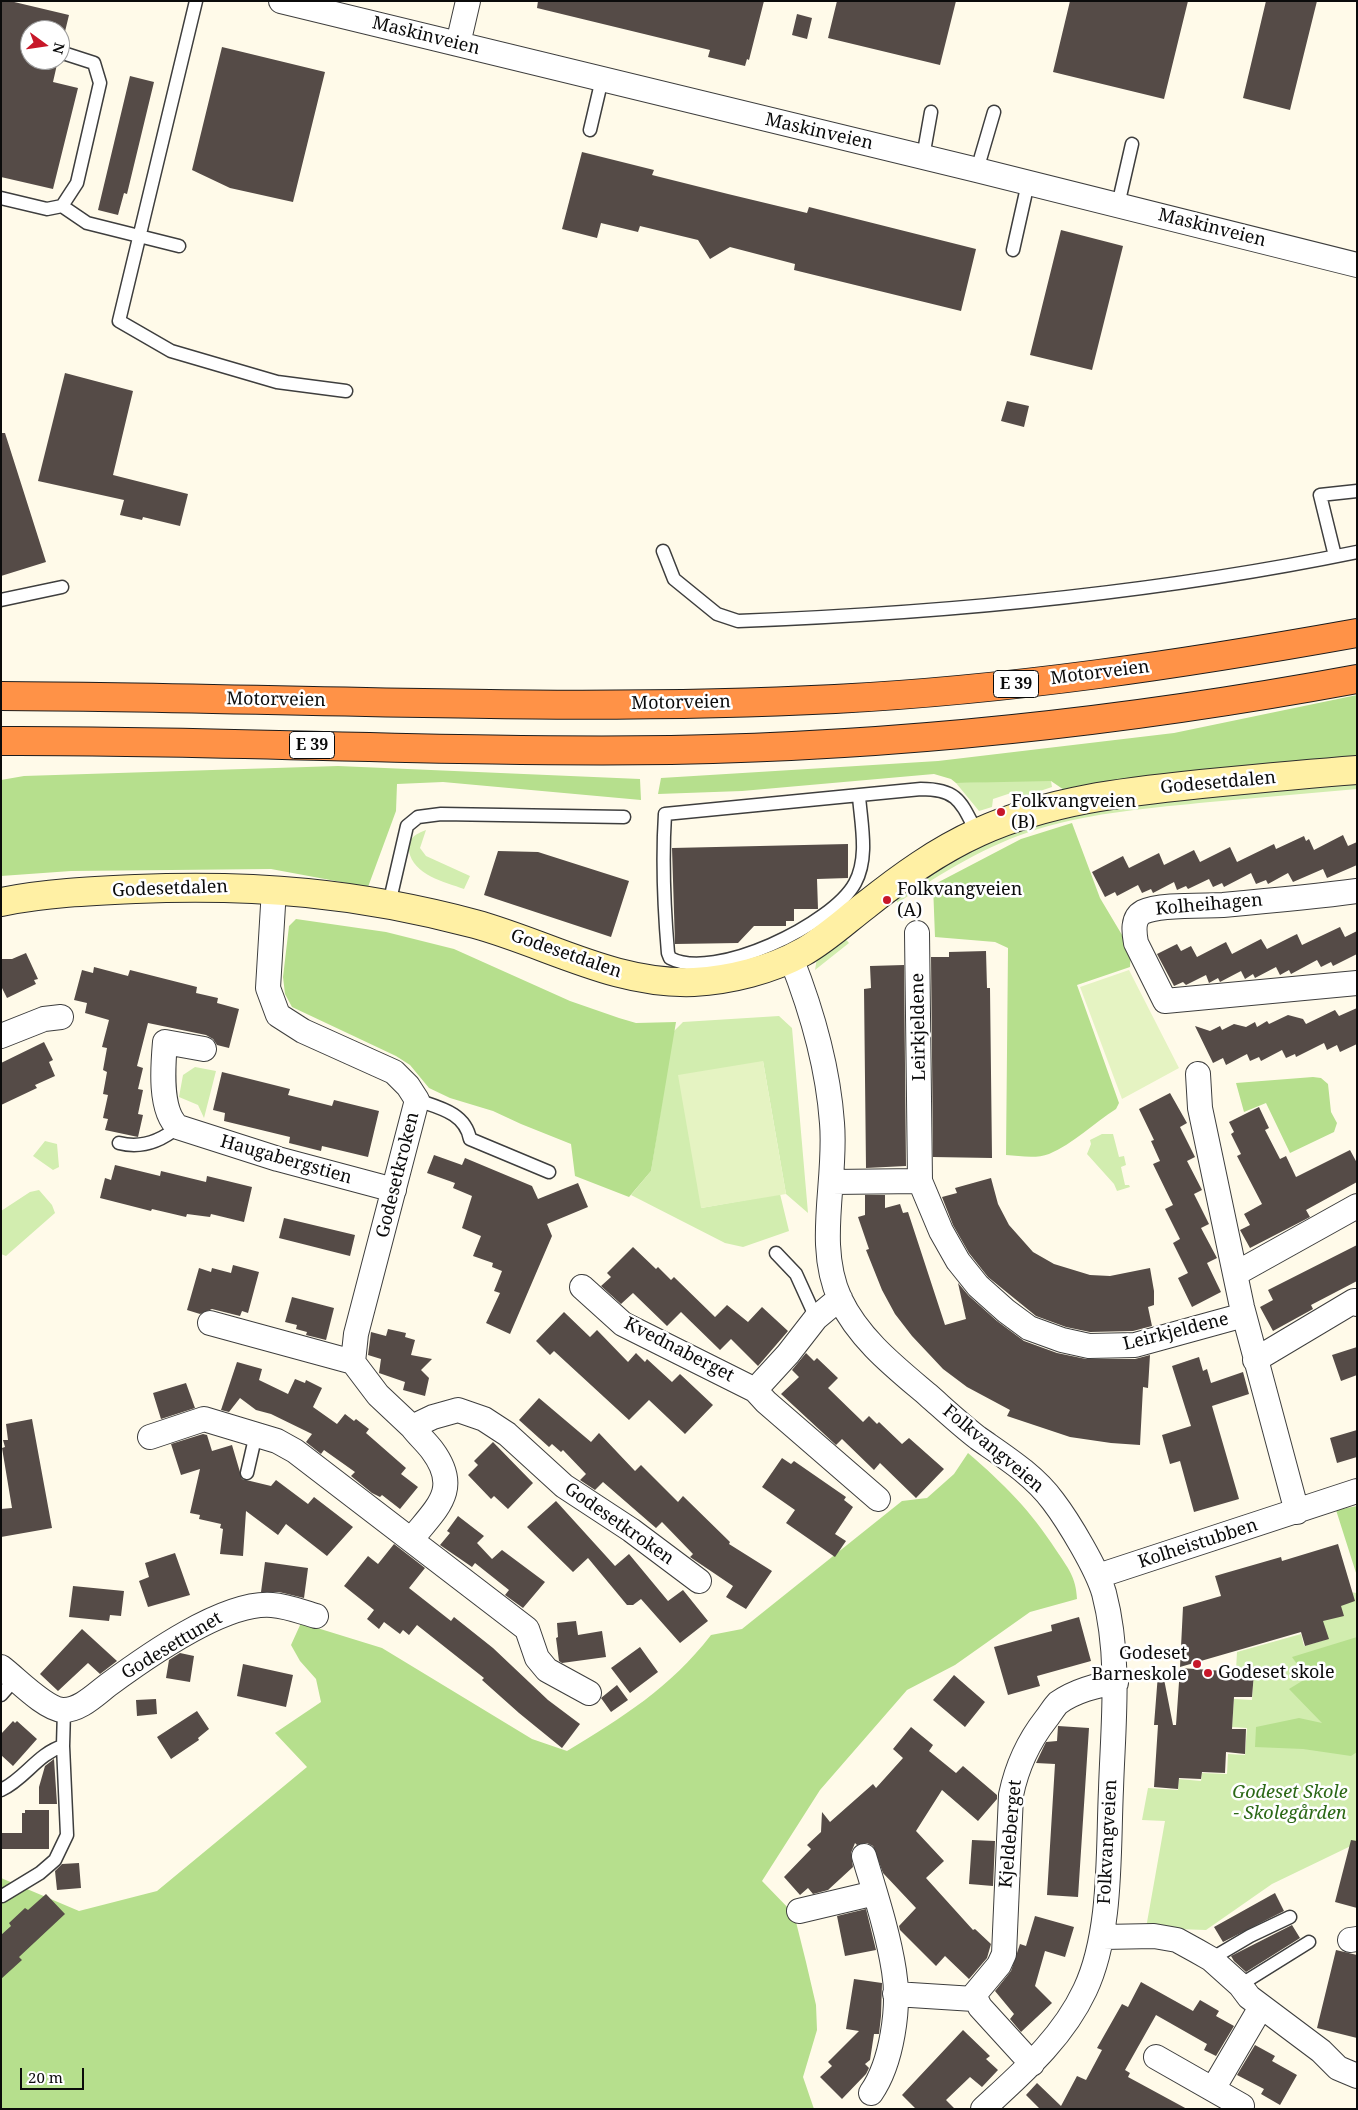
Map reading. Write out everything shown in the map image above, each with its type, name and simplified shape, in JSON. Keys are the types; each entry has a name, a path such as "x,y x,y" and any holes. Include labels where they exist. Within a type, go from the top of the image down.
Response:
{"highway":[{"name":"Motorveien","path":"1,696 621,704 837,699 1012,684 1164,666 1357,633"},
{"name":"E 39","path":"1,741 623,750 836,744 1013,730 1174,710 1357,679"}],"main road":[{"name":"Godesetdalen","path":"1,902 64,893 232,887 327,894 389,904 486,927 592,966 653,980 695,982 749,973 791,958 819,942 929,858 977,833 1033,811 1089,797 1121,792 1357,770"}],"street":[{"name":"Maskinveien","path":"281,1 977,170 1357,265"},
{"path":"458,44 468,1"},
{"name":"Godesetkroken","path":"274,889 268,988 278,1015 303,1031 394,1072 408,1086 417,1100 356,1334 353,1362"},
{"name":"Kolheihagen","path":"1357,891 1224,905 1155,909 1144,912 1138,917 1134,933 1136,943 1165,1001 1357,983"},
{"name":"Leirkjeldene","path":"917,933 920,1180 941,1231 958,1261 978,1286 1029,1328 1047,1335 1089,1346 1117,1347 1135,1345 1244,1315"},
{"name":"Folkvangveien","path":"791,958 805,996 828,1083 833,1126 832,1182 828,1233 829,1259 840,1298 858,1329 876,1349 975,1435 1020,1467 1053,1500 1098,1576 1109,1624 1116,1683 1103,1937 1085,1990 1068,2022 1032,2064 983,2109"},
{"path":"1,1036 44,1019 61,1017"},
{"path":"178,1127 171,1122 167,1112 163,1068 165,1042 204,1050"},
{"path":"1198,1074 1200,1108 1244,1315 1297,1512"},
{"name":"Haugabergstien","path":"178,1127 278,1159 394,1190"},
{"path":"832,1182 920,1180"},
{"path":"1235,1274 1357,1206"},
{"name":"Kvednaberget","path":"582,1287 624,1324 755,1390 766,1402 878,1499"},
{"name":"Kvednaberget","path":"755,1390 788,1354 816,1318 840,1298"},
{"path":"1255,1360 1354,1301 1357,1304"},
{"path":"210,1323 353,1362 378,1395 412,1427 441,1462 447,1484 442,1499 411,1540"},
{"name":"Godesetkroken","path":"412,1427 433,1417 458,1410 484,1419 506,1434 564,1486 631,1530 699,1581"},
{"path":"150,1436 204,1419 277,1441 296,1451 526,1629 537,1658 547,1670 589,1693"},
{"name":"Kolheistubben","path":"1098,1576 1353,1492"},
{"name":"Godesettunet","path":"64,1710 77,1708 142,1661 221,1615 252,1606 273,1605 316,1616"},
{"path":"6,1680 51,1708 64,1710"},
{"name":"Kjeldeberget","path":"974,1999 974,1995 999,1965 1004,1954 1011,1795 1016,1772 1033,1736 1058,1704 1080,1692 1116,1683"},
{"path":"864,1856 894,1972 895,1994 895,2024 884,2072 871,2093"},
{"path":"799,1911 875,1893"},
{"path":"1103,1937 1154,1936 1177,1940 1210,1959 1240,1985 1249,1998 1321,2051 1350,2068"},
{"path":"895,1994 974,1999 1032,2064"},
{"path":"1213,2089 1261,2007"},
{"path":"1156,2057 1242,2106"}],"lane":[{"path":"196,1 118,321 170,351 277,382 346,391"},
{"path":"62,206 77,183 100,83 94,63 70,55"},
{"path":"590,130 602,79"},
{"path":"922,157 931,112"},
{"path":"977,170 994,112"},
{"path":"1118,205 1132,144"},
{"path":"1013,250 1028,183"},
{"path":"1,198 47,209 62,206 87,223 179,246"},
{"path":"1335,556 1320,495 1357,491"},
{"path":"663,551 674,579 717,614 738,622 935,611 1099,594 1357,552"},
{"path":"1,600 62,587"},
{"path":"859,796 863,861 854,885 830,909 778,943 748,954 716,961 689,962 670,958 665,920 662,862 665,814 859,796 942,789 955,797 977,833"},
{"path":"389,904 406,826 418,817 440,814 624,817"},
{"path":"417,1100 446,1110 460,1118 468,1129 470,1139 549,1172"},
{"path":"119,1143 128,1146 149,1143 164,1138 178,1127"},
{"path":"776,1253 796,1274 816,1318"},
{"path":"247,1473 256,1434"},
{"path":"2,1896 40,1873 55,1860 67,1835 68,1822 63,1746 64,1710"},
{"path":"1,1790 17,1782 43,1754 63,1746"},
{"path":"1210,1959 1250,1936 1290,1917"},
{"path":"1240,1985 1309,1942"}],"green space":[{"path":"1357,695 1357,761 1070,794 1051,781 956,783 951,779 934,774 742,791 658,794 661,778 938,761 1174,733"},
{"path":"338,766 640,779 641,800 443,782 397,784 396,811 368,887 271,869 71,871 1,876 1,780 24,776"},
{"path":"1357,779 1357,789 1145,809 1080,818 1059,823 1019,836 983,851 948,870 898,903 893,896 961,852 1072,810"},
{"path":"1051,781 1052,787 1022,797 1017,791 993,799 992,807 979,811 956,783"},
{"path":"1072,823 1100,898 1131,950 1130,967 1077,985 1119,1103 1116,1109 1058,1150 1044,1156 1006,1155 1008,948 995,942 935,937 933,885 1021,839"},
{"path":"426,830 420,848 426,856 470,876 464,889 423,872 412,859 409,843 416,835"},
{"path":"296,919 386,932 454,949 570,1001 619,1018 636,1023 676,1022 651,1171 629,1197 575,1176 571,1144 493,1111 450,1098 429,1088 410,1065 396,1056 292,1007 285,994 283,977 289,926"},
{"path":"843,936 849,943 815,970 817,958"},
{"path":"1129,970 1179,1068 1122,1099 1080,987"},
{"path":"779,1016 792,1028 808,1213 786,1194 763,1061 701,1208 780,1194 789,1231 743,1247 725,1243 631,1195 651,1171 673,1032 683,1022"},
{"path":"763,1061 786,1194 701,1208 678,1075"},
{"path":"195,1067 216,1071 204,1118 198,1105 179,1097 183,1075"},
{"path":"1321,1078 1328,1084 1331,1112 1337,1123 1334,1132 1290,1153 1266,1103 1244,1112 1236,1083"},
{"path":"1102,1134 1113,1134 1119,1157 1124,1156 1126,1165 1121,1167 1125,1185 1130,1187 1117,1191 1114,1184 1087,1154 1091,1144 1090,1140"},
{"path":"45,1141 57,1144 59,1167 53,1170 33,1156"},
{"path":"39,1190 52,1205 55,1213 6,1256 1,1254 1,1211 30,1192"},
{"path":"968,1453 1027,1510 1047,1536 1071,1573 1077,1599 1030,1612 955,1665 907,1690 820,1790 762,1881 794,1914 816,2005 817,2030 803,2077 814,2109 1,2109 1,1878 79,1911 157,1891 307,1767 275,1733 321,1702 316,1679 300,1661 291,1645 301,1623 382,1648 532,1739 567,1751 645,1700 679,1671 711,1635 742,1629 902,1501 927,1498 954,1474"},
{"path":"1357,1506 1357,1576 1336,1510"},
{"name":"Godeset Skole - Skolegården","path":"1342,1591 1357,1593 1357,1843 1272,1884 1206,1930 1146,1928 1165,1821 1142,1820 1148,1788 1178,1790 1179,1779 1201,1781 1202,1773 1227,1774 1228,1754 1245,1755 1247,1728 1232,1727 1234,1699 1252,1700 1254,1672 1236,1670 1237,1652 1301,1634 1304,1646 1325,1640 1320,1620 1335,1593"},
{"path":"1357,1637 1357,1752 1351,1756 1303,1749 1255,1747 1256,1727 1299,1718 1322,1723 1289,1689 1307,1678 1292,1657"}],"building":[{"path":"1,1 10,1 69,15 68,20 20,20 20,70 56,70 53,82 78,88 53,189 1,177"},
{"path":"538,1 764,1 749,60 747,59 745,66 708,57 710,50 537,8"},
{"path":"837,1 956,1 940,65 828,38"},
{"path":"1070,1 1188,1 1164,99 1053,72"},
{"path":"1266,1 1317,1 1290,110 1243,98"},
{"path":"797,14 812,18 807,39 792,35"},
{"path":"222,47 325,72 293,202 230,188 192,170"},
{"path":"130,76 154,82 127,194 124,193 118,215 98,210"},
{"path":"582,152 654,170 652,175 728,194 807,213 809,207 976,249 961,311 794,270 795,264 730,247 710,259 698,240 640,226 638,232 601,223 597,238 562,229"},
{"path":"1061,230 1123,246 1092,370 1030,355"},
{"path":"65,373 133,391 113,475 188,494 180,526 143,517 142,520 120,515 124,500 38,481"},
{"path":"1007,401 1029,406 1024,427 1001,421"},
{"path":"1,433 5,433 46,562 1,576"},
{"path":"1343,835 1348,846 1357,842 1357,865 1327,878 1323,869 1293,882 1288,873 1268,884 1266,880 1256,884 1251,873 1224,887 1222,883 1213,887 1209,879 1188,889 1186,886 1177,890 1174,882 1153,893 1151,889 1142,893 1138,885 1117,896 1115,892 1105,897 1092,872 1123,856 1129,868 1159,853 1164,865 1194,850 1200,862 1230,847 1237,862 1274,844 1276,849 1304,836 1306,841 1309,839 1314,850"},
{"path":"848,844 848,878 817,879 818,909 794,909 794,921 786,921 786,926 754,926 738,943 675,944 672,848"},
{"path":"498,851 538,852 629,881 611,937 484,895"},
{"path":"1340,927 1345,937 1357,931 1357,954 1333,966 1331,962 1321,967 1317,960 1291,974 1289,970 1280,975 1276,967 1255,978 1253,974 1245,979 1241,971 1220,982 1218,978 1209,983 1206,975 1186,985 1183,982 1174,986 1157,954 1177,944 1181,951 1191,946 1197,957 1226,942 1232,954 1261,939 1267,949 1297,934 1302,945"},
{"path":"986,951 987,988 990,988 992,1158 933,1157 931,957 949,957 949,952"},
{"path":"26,953 38,979 34,980 36,984 7,998 1,986 1,959 12,959"},
{"path":"904,965 906,1166 866,1168 864,989 871,988 870,966"},
{"path":"94,967 128,976 130,970 197,987 196,993 218,998 217,1003 239,1009 229,1048 217,1045 213,1039 206,1035 148,1023 137,1066 143,1068 138,1089 143,1090 138,1114 143,1115 138,1137 105,1130 108,1119 103,1118 108,1095 103,1094 107,1072 103,1070 107,1048 102,1047 109,1020 85,1013 87,1003 74,1000 82,970 93,973"},
{"path":"1357,1008 1357,1044 1340,1052 1337,1045 1327,1050 1324,1043 1296,1057 1295,1054 1286,1058 1282,1050 1261,1061 1259,1057 1250,1061 1247,1054 1226,1065 1223,1058 1213,1063 1195,1026 1210,1031 1220,1026 1222,1030 1234,1024 1246,1027 1255,1022 1257,1027 1267,1021 1269,1024 1288,1015 1303,1019 1306,1024 1335,1010 1339,1016"},
{"path":"44,1042 53,1060 49,1062 55,1076 35,1085 37,1088 1,1105 1,1063"},
{"path":"222,1072 290,1089 288,1095 332,1106 334,1100 379,1111 368,1157 322,1146 321,1151 289,1143 290,1137 224,1121 225,1113 213,1110"},
{"path":"1170,1093 1187,1123 1180,1127 1195,1157 1187,1161 1202,1190 1194,1194 1209,1224 1201,1228 1217,1258 1207,1263 1221,1292 1192,1307 1178,1278 1188,1273 1173,1243 1180,1239 1165,1209 1173,1205 1153,1164 1160,1161 1151,1141 1154,1140 1139,1109"},
{"path":"1259,1107 1269,1128 1265,1130 1280,1159 1286,1156 1296,1177 1350,1150 1357,1163 1357,1182 1306,1210 1310,1217 1250,1248 1240,1230 1250,1225 1244,1214 1262,1204 1237,1156 1241,1154 1231,1134 1234,1132 1229,1122"},
{"path":"434,1155 462,1165 465,1158 532,1186 538,1199 578,1183 588,1207 547,1224 552,1236 510,1334 486,1323 500,1293 494,1291 502,1271 492,1267 493,1263 473,1256 481,1236 462,1228 472,1196 453,1188 455,1183 427,1173"},
{"path":"115,1165 160,1176 161,1171 206,1182 207,1176 252,1187 244,1222 211,1214 210,1217 187,1214 186,1217 152,1209 151,1211 100,1198 105,1178 111,1180"},
{"path":"991,1178 998,1204 1009,1225 1033,1252 1054,1264 1090,1275 1110,1276 1150,1268 1154,1291 1154,1305 1148,1307 1152,1326 1133,1331 1090,1332 1066,1327 1036,1316 988,1277 969,1253 953,1225 942,1197 957,1193 955,1188"},
{"path":"865,1195 885,1195 885,1208 900,1204 903,1213 908,1212 945,1325 966,1319 958,1283 969,1296 997,1321 1024,1341 1057,1353 1086,1359 1135,1359 1150,1355 1148,1388 1143,1387 1140,1445 1070,1437 1007,1416 1010,1410 967,1387 943,1369 912,1336 895,1314 882,1290 866,1250 869,1249 858,1217 865,1215"},
{"path":"284,1218 355,1235 350,1256 279,1238"},
{"path":"1357,1245 1357,1281 1311,1305 1313,1309 1273,1331 1260,1307 1273,1300 1268,1290"},
{"path":"633,1247 656,1269 658,1267 671,1280 674,1277 715,1317 727,1305 748,1322 762,1307 788,1331 758,1366 731,1339 720,1350 681,1312 667,1326 633,1293 621,1304 601,1286 611,1277 607,1273"},
{"path":"233,1265 259,1272 248,1313 242,1311 240,1316 212,1309 200,1314 187,1310 199,1268 211,1272 212,1268 231,1273"},
{"path":"292,1297 334,1308 326,1340 306,1335 307,1332 296,1329 297,1325 285,1322"},
{"path":"564,1312 590,1337 597,1330 628,1362 636,1353 645,1362 647,1359 672,1382 680,1374 713,1405 685,1434 649,1400 629,1420 554,1351 550,1355 536,1341"},
{"path":"388,1329 406,1333 405,1337 415,1340 411,1355 432,1359 421,1370 429,1378 425,1396 403,1390 405,1382 379,1373 381,1359 368,1355 371,1332 386,1336"},
{"path":"1357,1347 1357,1375 1341,1381 1332,1355"},
{"path":"806,1353 814,1361 817,1358 838,1378 828,1388 863,1422 869,1416 877,1424 879,1422 902,1444 909,1438 944,1469 916,1498 880,1463 874,1470 842,1439 836,1445 781,1394 799,1377 792,1370"},
{"path":"1199,1357 1203,1371 1207,1369 1211,1383 1243,1372 1249,1394 1212,1406 1239,1499 1194,1512 1180,1461 1170,1464 1162,1435 1191,1426 1172,1366"},
{"path":"237,1362 262,1369 259,1380 288,1394 295,1379 305,1383 306,1380 322,1388 313,1407 337,1424 345,1414 354,1421 356,1419 369,1429 366,1433 406,1468 401,1474 418,1487 400,1509 382,1495 380,1497 372,1493 351,1476 355,1472 324,1450 321,1454 306,1442 312,1434 271,1414 256,1410 240,1398 229,1412 221,1410"},
{"path":"186,1383 195,1408 161,1419 153,1393"},
{"path":"539,1398 591,1442 599,1433 635,1471 641,1465 678,1502 683,1496 730,1542 729,1544 772,1571 746,1609 726,1597 733,1586 690,1557 693,1554 662,1522 656,1528 603,1482 595,1490 580,1480 586,1474 563,1450 561,1452 552,1444 549,1447 519,1420"},
{"path":"32,1419 52,1528 1,1537 1,1509 12,1508 2,1448 5,1447 3,1440 8,1440 6,1424"},
{"path":"1357,1430 1357,1457 1337,1463 1330,1438"},
{"path":"203,1434 207,1435 212,1451 232,1445 242,1479 271,1486 276,1480 308,1504 314,1497 353,1527 327,1556 286,1524 278,1535 246,1511 243,1556 220,1554 223,1529 220,1528 221,1524 199,1519 200,1515 190,1513 200,1469 181,1475 171,1444"},
{"path":"493,1442 533,1483 508,1509 494,1496 491,1499 468,1475 478,1465 474,1461"},
{"path":"782,1458 791,1464 794,1461 846,1497 844,1500 853,1507 835,1534 846,1541 835,1557 786,1523 795,1510 762,1487"},
{"path":"556,1501 615,1566 629,1554 668,1601 683,1590 708,1621 680,1643 641,1599 633,1605 627,1605 588,1558 573,1572 527,1527"},
{"path":"458,1516 484,1536 477,1543 492,1559 502,1550 545,1582 523,1608 505,1595 509,1590 475,1563 472,1567 440,1545 450,1533 447,1531"},
{"path":"394,1544 425,1568 409,1588 451,1621 454,1617 493,1648 548,1700 580,1724 562,1748 482,1680 484,1678 417,1625 409,1635 403,1630 400,1634 384,1622 379,1629 367,1619 374,1610 344,1586 368,1556 378,1564"},
{"path":"1338,1544 1355,1601 1341,1606 1344,1616 1323,1621 1329,1639 1305,1646 1301,1632 1180,1667 1183,1607 1221,1596 1215,1576 1281,1557 1282,1561"},
{"path":"175,1553 190,1595 148,1607 139,1581 149,1577 145,1563"},
{"path":"265,1562 308,1568 304,1598 279,1592 261,1592"},
{"path":"73,1586 124,1591 121,1616 110,1615 109,1621 69,1617"},
{"path":"1079,1617 1091,1661 1037,1676 1040,1686 1008,1695 994,1647 1052,1631 1051,1625"},
{"path":"576,1621 578,1635 602,1631 606,1657 562,1663 559,1661 556,1638 558,1637 557,1623"},
{"path":"82,1629 117,1661 100,1674 88,1663 58,1691 40,1674"},
{"path":"640,1647 658,1672 630,1693 611,1668"},
{"path":"180,1653 194,1656 190,1682 166,1678 169,1660"},
{"path":"243,1664 293,1675 286,1707 237,1696"},
{"path":"1180,1668 1254,1673 1252,1697 1234,1697 1232,1729 1246,1729 1245,1754 1226,1752 1225,1773 1202,1772 1201,1779 1179,1778 1178,1789 1154,1787 1158,1725 1154,1725 1158,1674 1163,1674 1173,1725 1176,1725"},
{"path":"954,1675 985,1702 965,1727 933,1700"},
{"path":"617,1685 628,1700 611,1712 601,1698"},
{"path":"156,1699 157,1714 137,1716 136,1700"},
{"path":"197,1711 209,1729 198,1738 199,1740 171,1759 157,1737"},
{"path":"13,1721 15,1723 17,1721 37,1739 13,1766 1,1755 1,1734"},
{"path":"1058,1726 1089,1728 1078,1897 1047,1895 1055,1764 1036,1763 1046,1742 1057,1741"},
{"path":"911,1727 933,1745 929,1751 956,1773 963,1766 997,1795 997,1799 978,1821 942,1790 916,1831 944,1861 926,1878 973,1930 975,1929 991,1944 987,1958 969,1979 945,1956 936,1966 900,1930 899,1926 916,1908 883,1873 873,1846 867,1843 857,1845 855,1843 851,1853 853,1867 828,1890 813,1894 808,1888 800,1895 784,1877 811,1849 807,1845 821,1832 822,1812 830,1822 873,1784 876,1788 903,1758 893,1749"},
{"path":"54,1759 57,1804 39,1804 39,1787 45,1766"},
{"path":"25,1810 49,1810 49,1849 1,1849 1,1833 22,1833 22,1813 25,1813"},
{"path":"972,1840 995,1841 993,1886 969,1884"},
{"path":"1351,1840 1357,1841 1357,1908 1335,1902"},
{"path":"79,1863 81,1888 57,1890 55,1871 62,1864"},
{"path":"1275,1893 1284,1911 1223,1942 1214,1927"},
{"path":"46,1894 65,1914 19,1957 22,1960 1,1979 1,1935 11,1926 9,1923 25,1908 28,1910"},
{"path":"866,1909 876,1950 845,1956 837,1916"},
{"path":"1035,1916 1074,1927 1065,1957 1045,1951 1035,1986 1052,2003 1021,2032 1010,2019 1014,2014 995,1991 1011,1971 1020,1944 1026,1946"},
{"path":"1292,1925 1300,1938 1246,1972 1231,1956"},
{"path":"1336,1950 1357,1955 1357,2038 1317,2028"},
{"path":"854,1979 882,1983 881,2016 879,2034 874,2034 870,2060 865,2064 869,2068 866,2074 842,2099 820,2077 832,2066 828,2062 859,2031 846,2029"},
{"path":"1141,1982 1193,2011 1200,2000 1219,2011 1216,2016 1234,2026 1216,2056 1204,2050 1207,2044 1156,2015 1125,2070 1130,2073 1128,2077 1187,2109 1040,2109 1026,2095 1037,2083 1061,2106 1077,2076 1086,2080 1102,2050 1097,2048 1122,2004 1128,2007"},
{"path":"963,2030 990,2056 986,2059 998,2070 982,2087 970,2077 946,2100 955,2109 916,2109 902,2095"},
{"path":"1255,2045 1275,2056 1272,2061 1297,2075 1280,2105 1261,2094 1264,2089 1237,2075"}],"place":[{"name":"Folkvangveien (B)","path":"1001,812"},
{"name":"Folkvangveien (A)","path":"887,900"},
{"name":"Godeset Barneskole","path":"1197,1664"},
{"name":"Godeset skole","path":"1208,1673"}]}
